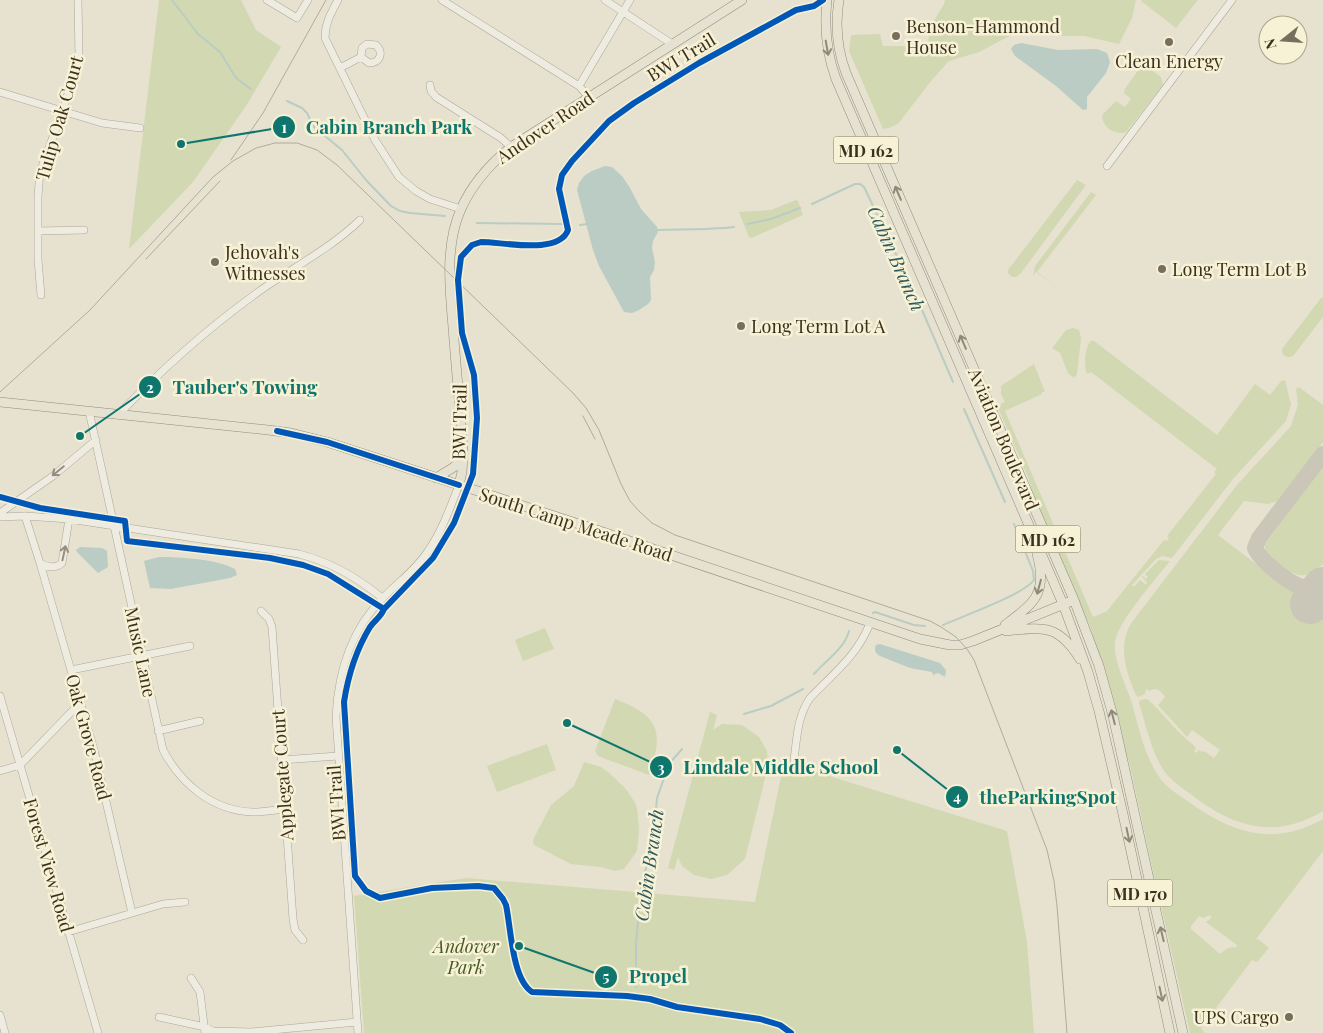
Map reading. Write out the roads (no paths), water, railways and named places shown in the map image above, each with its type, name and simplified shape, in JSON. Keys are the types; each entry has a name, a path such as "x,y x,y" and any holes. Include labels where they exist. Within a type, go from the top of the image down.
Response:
{"main road":[{"name":"Andover Road","path":"459,485 463,458 450,273 453,238 461,209 480,176 511,147 742,0"},
{"name":"Aviation Boulevard","path":"827,0 825,27 830,61 836,79 1063,604 1088,672 1121,805 1170,1033"},
{"name":"Aviation Boulevard","path":"839,0 837,30 841,59 1074,600 1099,666 1117,733 1184,1033"},
{"path":"870,158 885,163"},
{"name":"South Camp Meade Road","path":"0,402 249,427 291,433 327,442 459,485 920,640 950,645 964,644 996,632"},
{"path":"436,478 454,467 463,458"},
{"path":"996,632 1030,606 1039,590 1041,573 1028,522"},
{"name":"MD 170","path":"996,632 1074,600"},
{"name":"MD 170","path":"996,632 1037,628 1051,631 1069,643 1088,672"}],"street":[{"name":"Tulip Oak Court","path":"41,295 38,231 40,172 63,110 79,58 78,0"},
{"path":"267,0 297,18 308,0"},
{"path":"338,0 329,16 325,28 325,38 375,140 399,177 416,191 430,199 461,209"},
{"path":"442,0 579,86 589,97"},
{"path":"605,0 623,10 672,44"},
{"path":"579,86 630,0"},
{"path":"1106,166 1232,0"},
{"path":"340,68 361,57"},
{"path":"430,85 431,92 436,97 501,138 511,147"},
{"path":"0,92 102,123 140,128"},
{"path":"118,415 154,377 207,330 261,290 347,233 360,220"},
{"path":"38,231 84,230"},
{"name":"Music Lane","path":"89,411 163,750 170,764 181,778 204,797 233,809 253,812 284,810"},
{"path":"0,513 53,476 96,440"},
{"name":"Andover Road","path":"358,1033 336,717 343,666 360,628 382,598 427,553 446,520 459,485"},
{"name":"Oak Grove Road","path":"15,502 40,563 80,703 99,770 132,913"},
{"path":"0,517 22,516 69,519 314,558 347,573 382,598"},
{"path":"40,563 47,567 59,565 62,562 69,519"},
{"name":"Applegate Court","path":"261,611 269,619 272,627 292,919 295,930 303,940"},
{"path":"794,760 799,724 804,706 855,652 865,638 870,623"},
{"path":"70,670 190,646"},
{"name":"Forest View Road","path":"0,696 98,1033"},
{"path":"0,771 20,765 80,703"},
{"path":"158,731 200,721"},
{"path":"281,760 338,756"},
{"path":"68,932 163,904 185,902"},
{"path":"192,978 200,992 205,1030"},
{"path":"0,1015 5,1033"},
{"path":"159,1016 213,1031 251,1032 357,1022"}],"waterway":[{"name":"Cabin Branch","path":"172,0 198,34 220,52 236,78 251,89"},
{"name":"Cabin Branch","path":"287,101 302,108 307,113 313,126 342,150 366,180 391,206 400,211 410,213 445,216"},
{"name":"Cabin Branch","path":"812,204 855,184 860,184 864,187 916,296 953,382"},
{"name":"Cabin Branch","path":"747,224 771,219 800,208"},
{"name":"Cabin Branch","path":"477,223 562,224"},
{"name":"Cabin Branch","path":"580,225 587,224"},
{"name":"Cabin Branch","path":"656,230 734,227"},
{"name":"Cabin Branch","path":"964,409 1005,502"},
{"name":"Cabin Branch","path":"943,625 992,605 1018,592 1034,580 1033,571 1014,524"},
{"name":"Cabin Branch","path":"873,613 875,612 914,625 925,626"},
{"name":"Cabin Branch","path":"814,674 839,649 849,631"},
{"name":"Cabin Branch","path":"744,714 771,706 803,689"},
{"name":"Cabin Branch","path":"636,987 636,944 641,888 652,852 657,798 669,764 682,749"}],"tram line":[{"path":"231,160 263,113 326,0"},
{"path":"0,392 90,310 213,177 233,161 256,148 275,143 297,143 317,150 337,165 573,393 586,408 599,430 630,501 652,523 675,535 930,621 956,637 967,649 974,660 1047,850 1057,906 1067,1033"},
{"path":"146,259 220,181"},
{"path":"583,416 595,439"}],"place":[{"name":"Benson-Hammond House","path":"896,36"},
{"name":"Clean Energy","path":"1169,42"},
{"name":"Cabin Branch Park","path":"181,144"},
{"name":"Jehovah's Witnesses","path":"215,262"},
{"name":"Long Term Lot B","path":"1162,269"},
{"name":"Long Term Lot A","path":"741,326"},
{"name":"Tauber's Towing","path":"80,436"},
{"name":"Lindale Middle School","path":"567,723"},
{"name":"theParkingSpot","path":"897,750"},
{"name":"Propel","path":"519,946"},
{"name":"UPS Cargo","path":"1289,1017"}],"park label":[{"name":"Andover Park","path":"466,956"}]}
